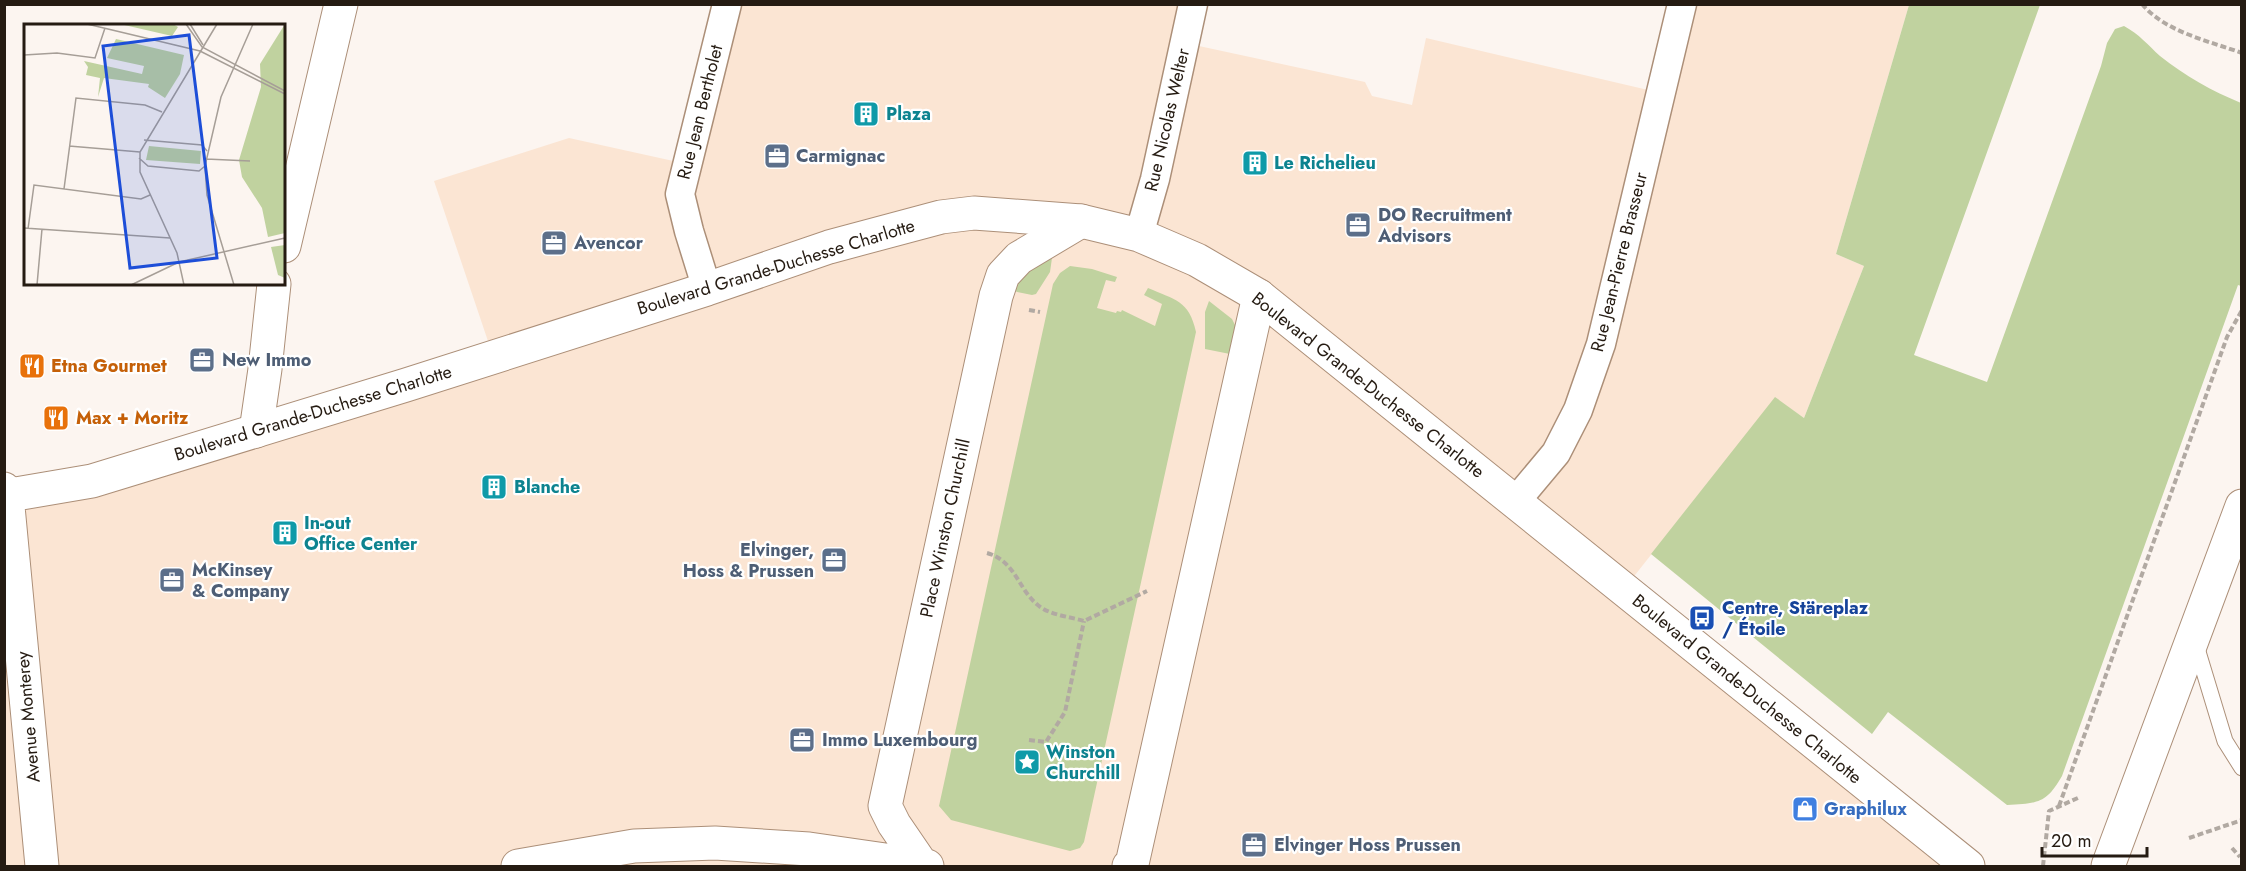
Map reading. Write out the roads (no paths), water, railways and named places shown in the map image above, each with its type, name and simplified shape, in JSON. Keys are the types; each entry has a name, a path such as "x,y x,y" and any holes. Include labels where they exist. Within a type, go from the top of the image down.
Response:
{"main road":[{"path":"285,242 341,4"},
{"name":"Boulevard Grande-Duchesse Charlotte","path":"5,494 92,481 707,289 829,247 941,217 974,213 1081,221 1139,235 1197,260 1259,296 1968,867"},
{"name":"Place Winston Churchill","path":"924,866 894,824 885,806 996,296 1003,275 1019,258 1081,221"},
{"path":"256,431 274,285"},
{"path":"1129,867 1132,864 1259,296"},
{"name":"Avenue Monterey","path":"5,494 42,867"},
{"path":"2108,867 2241,506"},
{"path":"518,867 633,846 715,843 809,849 924,866"}],"street":[{"name":"Rue Jean Bertholet","path":"707,289 680,194 727,4"},
{"name":"Rue Nicolas Welter","path":"1139,235 1155,179 1193,4"},
{"name":"Rue Jean-Pierre Brasseur","path":"1515,502 1556,453 1578,410 1601,344 1682,4"}],"lane":[{"path":"2194,636 2225,741 2241,768"}],"place":[{"name":"Plaza","path":"866,114"},
{"name":"Carmignac","path":"777,156"},
{"name":"Le Richelieu","path":"1255,163"},
{"name":"DO Recruitment Advisors","path":"1358,225"},
{"name":"Avencor","path":"554,243"},
{"name":"New Immo","path":"202,360"},
{"name":"Etna Gourmet","path":"32,366"},
{"name":"Max + Moritz","path":"56,418"},
{"name":"Blanche","path":"494,487"},
{"name":"In-out Office Center","path":"285,533"},
{"name":"Elvinger, Hoss & Prussen","path":"834,560"},
{"name":"McKinsey & Company","path":"172,580"},
{"name":"Centre, Stäreplaz / Étoile","path":"1702,618"},
{"name":"Immo Luxembourg","path":"802,740"},
{"name":"Winston Churchill","path":"1027,762"},
{"name":"Graphilux","path":"1805,809"},
{"name":"Elvinger Hoss Prussen","path":"1254,845"}]}
